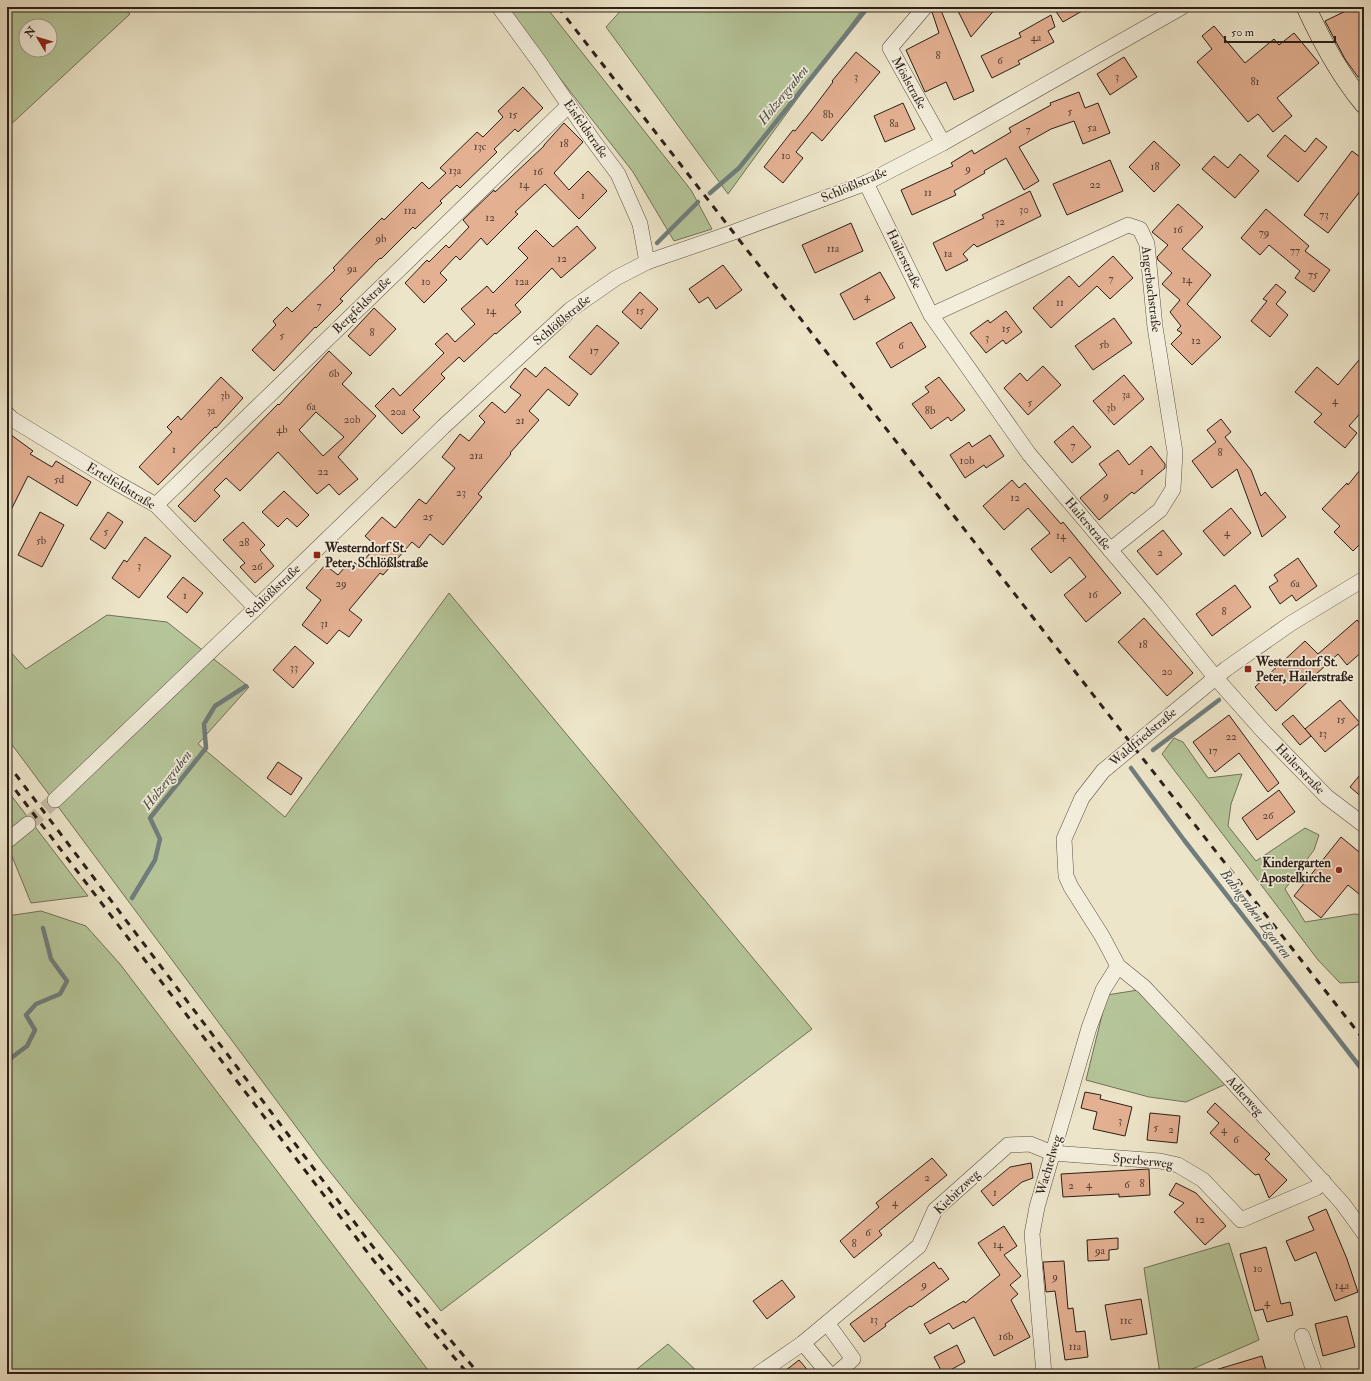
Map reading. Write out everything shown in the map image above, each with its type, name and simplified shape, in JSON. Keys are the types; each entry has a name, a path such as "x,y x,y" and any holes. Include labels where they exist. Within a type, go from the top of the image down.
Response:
{"main road":[{"path":"1306,7 1332,58 1349,86 1364,104"}],"street":[{"name":"Eisfeldstraße","path":"499,7 569,105 592,140 618,174 640,224 647,262"},
{"name":"Möslstraße","path":"925,7 890,48 943,143"},
{"name":"Schlößlstraße","path":"55,800 443,427 570,310 616,278 647,262 734,232 866,182 943,143 1182,7"},
{"name":"Bergfeldstraße","path":"156,505 569,105"},
{"name":"Hailerstraße","path":"866,182 931,315 1029,454 1156,604 1215,677 1262,730 1327,797 1364,825"},
{"name":"Angerbachstraße","path":"931,315 1128,225 1140,229 1147,244 1155,327 1175,452 1173,489 1160,510 1110,550"},
{"name":"Ertelfeldstraße","path":"9,420 156,505 256,608"},
{"name":"Waldfriedstraße","path":"1118,966 1066,876 1064,839 1082,798 1103,771 1215,677 1290,624 1364,579"},
{"path":"7,841 28,824"},
{"name":"Wachtelweg","path":"1044,1374 1032,1234 1037,1207 1089,1028 1103,990 1118,966"},
{"name":"Adlerweg","path":"1118,966 1144,987 1323,1181 1352,1215 1364,1233"},
{"name":"Kiebitzweg","path":"758,1374 803,1343 919,1246 934,1210 1008,1145 1030,1144 1052,1153"},
{"name":"Sperberweg","path":"1052,1153 1160,1161 1178,1165 1203,1180 1241,1220 1316,1188 1323,1181"},
{"path":"827,1322 853,1359 836,1374"},
{"path":"1302,1336 1315,1374"},
{"path":"803,1343 829,1374"}],"green space":[{"path":"7,7 122,7 130,14 7,128"},
{"path":"507,7 546,7 691,190 712,229 674,241 633,172 541,54"},
{"path":"624,7 864,7 728,194 606,27"},
{"path":"449,593 812,1029 441,1311 323,1163 7,738 7,648 26,669 107,615 167,622 249,687 198,744 285,817"},
{"path":"1174,738 1183,742 1208,778 1242,774 1231,804 1228,826 1256,861 1305,828 1319,835 1314,850 1285,889 1305,922 1355,914 1364,915 1364,982 1340,983 1318,960 1162,754"},
{"path":"7,790 88,896 31,903 11,854 7,850"},
{"path":"41,911 86,926 120,964 431,1374 7,1374 7,916"},
{"path":"1138,990 1226,1084 1186,1102 1149,1097 1086,1080 1107,995"},
{"path":"1229,1243 1259,1340 1181,1374 1160,1374 1144,1268"},
{"path":"668,1344 700,1374 631,1374"}],"building":[{"path":"956,7 997,7 971,37"},
{"path":"1053,7 1089,7 1063,22"},
{"path":"1354,7 1364,7 1364,73 1358,77 1345,59 1325,21"},
{"path":"940,8 974,91 954,100 946,82 925,92 906,50 939,33 932,12"},
{"path":"1051,15 1055,27 1048,31 1054,42 1018,61 1020,64 992,78 981,56 1021,37 1019,33"},
{"path":"1214,26 1245,63 1274,39 1279,45 1294,33 1319,63 1277,98 1292,116 1273,132 1258,114 1248,122 1197,62 1212,49 1202,36"},
{"path":"856,52 880,72 822,141 812,132 796,152 803,158 783,183 764,167 793,130 795,131 811,111 833,82 832,81"},
{"path":"1124,57 1137,77 1110,95 1097,74"},
{"path":"523,87 543,108 518,132 515,129 494,149 497,152 460,188 457,185 440,201 442,203 415,229 413,227 381,259 380,258 340,299 343,301 316,328 315,327 274,371 252,350 276,325 273,321 287,307 292,312 335,270 333,268 382,218 384,220 422,182 429,189 446,173 440,168 477,132 483,137 503,117 498,111"},
{"path":"1079,92 1085,108 1098,103 1110,133 1083,144 1074,121 1051,129 1019,147 1039,181 1024,190 1006,158 984,171 985,173 954,191 956,195 912,215 901,190 953,166 951,163 972,150 974,154 1011,132 1009,128 1051,105 1050,103"},
{"path":"903,103 915,129 885,142 874,116"},
{"path":"564,123 583,142 554,173 569,190 588,171 607,191 579,219 545,184 515,212 518,214 487,245 481,238 460,260 456,256 440,273 447,280 424,303 405,283 427,260 429,262 446,245 449,248 469,227 463,220 494,190 495,192 544,146"},
{"path":"1285,135 1305,152 1316,138 1327,147 1298,182 1267,156"},
{"path":"1154,141 1180,165 1154,192 1129,167"},
{"path":"1352,151 1364,160 1364,186 1328,233 1304,215"},
{"path":"1240,154 1259,171 1235,198 1202,169 1214,156 1228,168"},
{"path":"1110,160 1123,191 1067,215 1053,184"},
{"path":"1030,191 1041,216 977,247 974,244 963,254 968,260 946,271 933,243 984,218 982,215"},
{"path":"1178,204 1203,227 1182,249 1211,275 1187,304 1221,337 1192,365 1171,344 1182,333 1177,330 1181,326 1170,312 1180,300 1162,284 1172,273 1158,260 1157,257 1168,245 1152,232"},
{"path":"1266,209 1309,246 1305,251 1330,270 1314,292 1295,278 1300,271 1269,245 1260,255 1241,238"},
{"path":"851,223 863,251 815,273 802,245"},
{"path":"577,226 596,248 561,278 552,268 515,305 521,312 496,334 495,333 464,362 459,357 441,374 445,378 413,410 420,417 402,434 375,406 393,388 400,396 444,353 435,344 447,333 455,342 475,324 461,309 487,286 493,293 528,258 518,248 536,230 553,247"},
{"path":"1113,256 1133,278 1110,299 1097,286 1051,328 1033,308 1069,276 1079,287"},
{"path":"723,265 742,290 716,309 708,297 699,303 689,289"},
{"path":"880,272 895,298 854,320 840,294"},
{"path":"1276,284 1286,292 1276,304 1288,315 1270,337 1251,321 1267,301 1263,299"},
{"path":"640,292 658,309 641,329 622,312"},
{"path":"374,308 396,329 370,356 348,336"},
{"path":"1006,311 1022,332 1006,344 1003,340 986,353 970,333 988,320 990,323"},
{"path":"1114,318 1132,343 1093,370 1075,346"},
{"path":"911,322 926,347 891,368 876,343"},
{"path":"597,325 619,343 591,375 569,357"},
{"path":"329,351 352,373 342,384 376,416 338,457 358,479 339,495 329,484 317,494 278,452 240,491 226,478 214,490 220,496 195,522 178,506 278,404 279,405","holes":["316,412 344,437 323,456 299,430"]},
{"path":"1364,354 1364,409 1349,426 1357,433 1345,448 1314,422 1322,414 1295,392 1317,367 1338,385"},
{"path":"1043,366 1061,385 1028,415 1004,388 1020,373 1027,381"},
{"path":"545,367 578,394 569,406 548,389 529,411 539,420 510,453 511,454 478,494 482,497 443,545 430,534 419,548 412,542 383,575 380,573 349,610 362,620 349,637 339,630 327,644 302,625 321,600 306,588 325,565 338,575 351,560 359,566 376,546 365,536 382,517 395,528 419,499 426,504 455,468 442,457 460,434 469,441 485,422 479,416 492,402 505,413 521,395 510,387 525,368 536,377"},
{"path":"1124,375 1144,399 1114,425 1093,401"},
{"path":"221,377 243,398 216,428 215,427 158,485 139,467 172,432 167,427 178,416 181,420"},
{"path":"939,377 965,410 951,421 948,417 931,429 912,404 929,392 925,387"},
{"path":"1221,419 1231,432 1225,437 1251,470 1261,496 1265,492 1286,517 1262,537 1237,469 1212,488 1192,461 1216,442 1207,430"},
{"path":"1073,426 1091,447 1072,463 1054,442"},
{"path":"7,432 33,451 30,454 52,467 56,461 91,482 77,506 28,476 7,518"},
{"path":"990,435 1004,456 986,468 984,465 965,478 950,455 969,442 972,447"},
{"path":"1151,446 1165,464 1165,468 1134,494 1132,492 1099,520 1080,498 1107,475 1099,464 1118,450 1129,465"},
{"path":"1364,465 1364,540 1353,551 1334,532 1340,526 1322,509 1347,483 1348,485"},
{"path":"1012,480 1019,488 1025,483 1061,524 1063,522 1121,593 1086,622 1064,595 1086,577 1070,557 1051,573 1031,549 1050,533 1028,508 1004,530 983,506"},
{"path":"284,491 309,515 297,527 287,518 278,527 262,512"},
{"path":"1231,508 1251,533 1224,556 1203,531"},
{"path":"40,512 64,525 42,567 18,555"},
{"path":"108,512 123,522 105,549 90,539"},
{"path":"243,522 265,545 260,550 274,566 255,583 240,567 245,563 223,540"},
{"path":"1163,530 1182,554 1157,575 1137,551"},
{"path":"145,537 171,556 139,598 112,578 124,560 127,562"},
{"path":"1298,558 1317,586 1296,601 1292,595 1280,604 1269,587 1278,581 1274,575"},
{"path":"183,577 203,593 187,613 167,597"},
{"path":"1235,585 1251,607 1212,636 1196,614"},
{"path":"1144,618 1193,673 1167,696 1118,642"},
{"path":"1357,620 1364,628 1364,650 1347,665 1338,654 1276,711 1255,687 1305,641 1318,654"},
{"path":"295,646 314,663 293,688 273,670"},
{"path":"1340,700 1360,723 1325,752 1305,729"},
{"path":"1229,715 1279,783 1268,792 1239,753 1215,772 1193,742"},
{"path":"1293,715 1311,736 1300,745 1282,724"},
{"path":"278,762 302,778 291,795 267,778"},
{"path":"1364,770 1364,799 1350,787"},
{"path":"1279,790 1295,812 1257,840 1242,818"},
{"name":"Kindergarten Apostelkirche","path":"1341,837 1364,856 1364,898 1348,885 1321,918 1294,896"},
{"path":"1085,1092 1101,1095 1100,1099 1132,1107 1125,1136 1093,1129 1097,1112 1081,1108"},
{"path":"1215,1103 1270,1154 1265,1159 1287,1180 1269,1198 1259,1174 1255,1175 1210,1133 1219,1123 1207,1112"},
{"path":"1150,1113 1180,1116 1177,1143 1147,1140"},
{"path":"932,1158 947,1175 879,1231 882,1235 854,1258 840,1241 879,1207 876,1203"},
{"path":"1031,1163 1033,1178 1022,1182 993,1206 981,1191 1010,1167"},
{"path":"1149,1169 1150,1195 1119,1197 1119,1194 1063,1197 1061,1174"},
{"path":"1176,1183 1196,1193 1226,1226 1205,1245 1174,1212 1184,1203 1169,1195"},
{"path":"1326,1209 1347,1259 1358,1292 1335,1301 1316,1252 1295,1261 1286,1241 1314,1230 1308,1217"},
{"path":"1004,1226 1017,1246 1004,1255 1021,1276 1010,1285 1018,1294 1011,1300 1030,1337 994,1356 974,1317 953,1329 949,1323 930,1334 924,1324 964,1301 965,1303 1000,1275 978,1243"},
{"path":"1118,1238 1118,1249 1109,1250 1109,1260 1088,1261 1087,1240"},
{"path":"1266,1247 1281,1304 1290,1302 1293,1315 1267,1322 1263,1309 1255,1311 1240,1254"},
{"path":"1064,1261 1068,1309 1073,1308 1076,1332 1085,1331 1088,1357 1065,1360 1055,1291 1046,1292 1043,1262"},
{"path":"934,1262 939,1269 941,1268 949,1279 885,1324 886,1326 864,1342 850,1324"},
{"path":"782,1280 795,1297 767,1319 753,1301"},
{"path":"1141,1299 1147,1334 1111,1340 1105,1305"},
{"path":"1347,1316 1355,1347 1323,1356 1315,1324"},
{"path":"957,1345 965,1362 943,1374 934,1357"},
{"path":"1262,1356 1267,1374 1213,1374 1212,1371"},
{"path":"799,1360 811,1374 781,1374"}],"waterway":[{"name":"Holzergraben","path":"710,193 739,168 868,7"},
{"name":"Holzergraben","path":"657,243 698,202"},
{"name":"Holzergraben","path":"132,898 155,860 160,839 150,818 206,748 204,724 215,706 246,686"},
{"path":"1153,750 1219,700"},
{"name":"Bahngraben Egarten","path":"1131,768 1184,840 1364,1072"},
{"name":"Holzergraben","path":"7,1061 27,1046 35,1030 26,1015 36,1004 60,994 67,981 51,959 43,928"}],"tunnel":[{"path":"28,824 55,800"}],"railway":[{"path":"558,7 1133,746 1364,1040"},
{"path":"7,763 380,1256 479,1374"},
{"path":"7,779 374,1261 468,1374"}],"place":[{"name":"Westerndorf St. Peter, Schlößlstraße","path":"317,555"},
{"name":"Westerndorf St. Peter, Hailerstraße","path":"1248,669"},
{"name":"Kindergarten Apostelkirche","path":"1339,870"}]}
